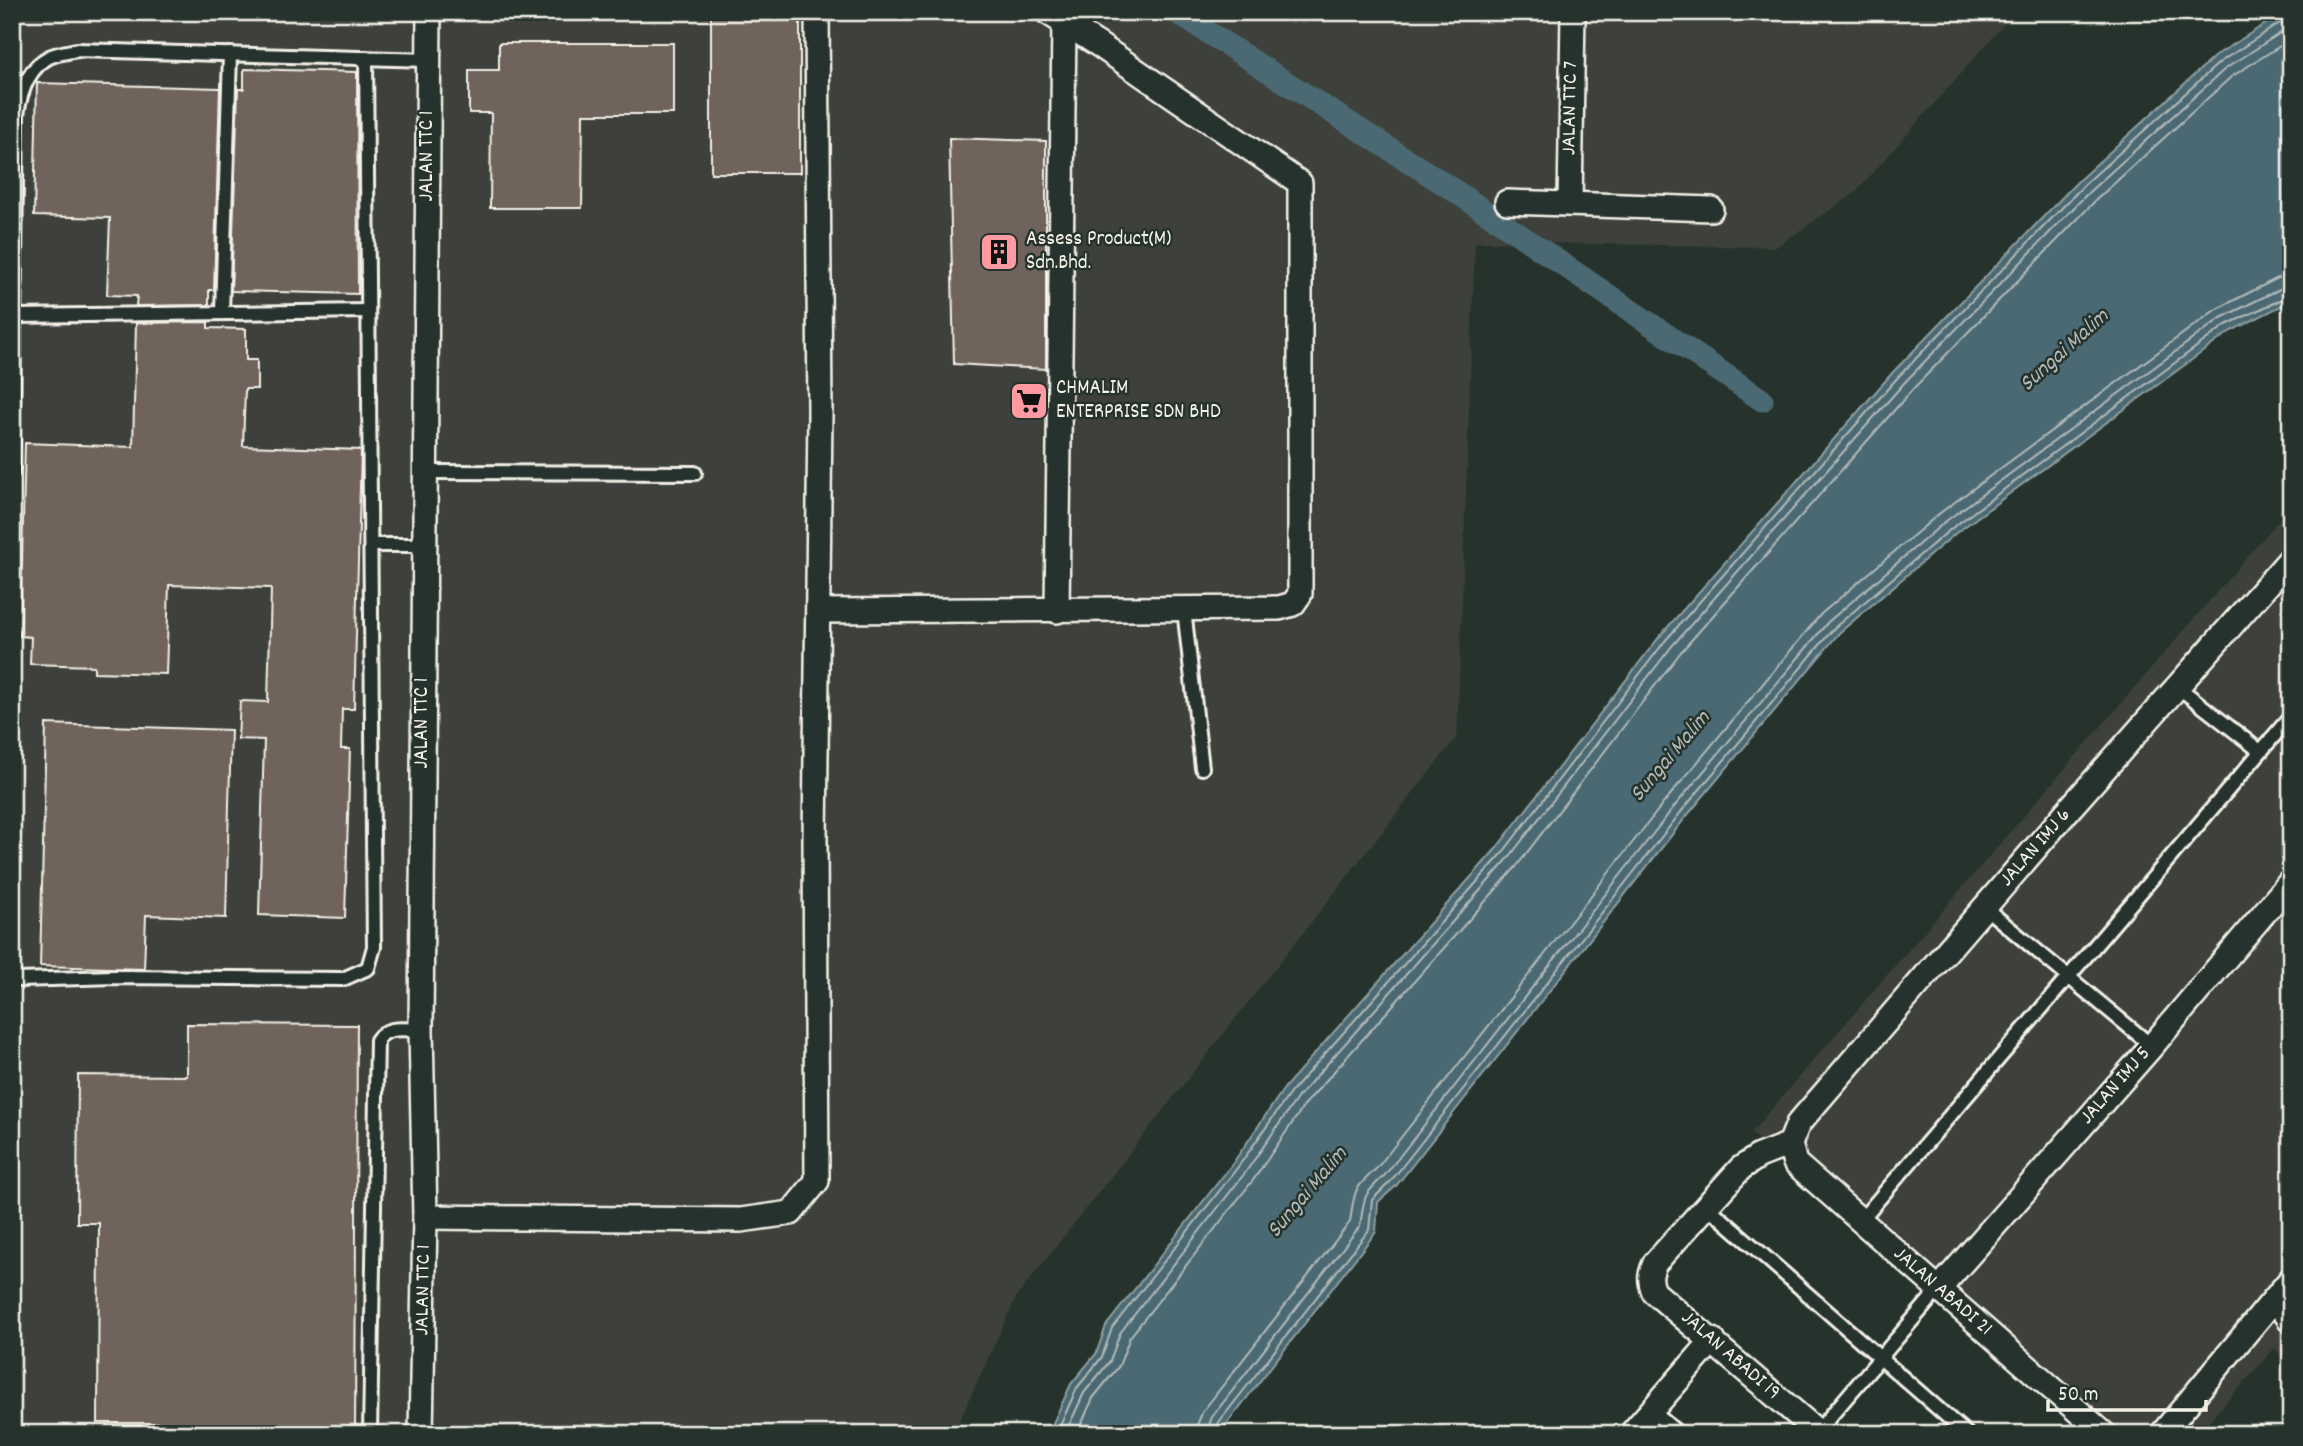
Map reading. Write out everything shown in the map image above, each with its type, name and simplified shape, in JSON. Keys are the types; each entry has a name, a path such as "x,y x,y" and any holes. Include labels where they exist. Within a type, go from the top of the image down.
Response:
{"street":[{"name":"JALAN TTC 1","path":"421,1434 425,1217 421,1030 429,12"},
{"path":"425,1217 741,1220 791,1213 817,1181 816,841 820,400 817,12"},
{"name":"JALAN TTC 7","path":"1570,204 1573,12"},
{"path":"818,611 1279,608 1293,604 1300,594 1300,183 1055,18"},
{"path":"1055,18 1057,611"},
{"path":"1507,202 1711,209"},
{"name":"JALAN IMJ 6","path":"1790,1144 1798,1124 2291,558"},
{"name":"JALAN IMJ 5","path":"1939,1289 2152,1046 2291,881"},
{"path":"1707,1206 1741,1168 1759,1156 1790,1144"},
{"name":"JALAN ABADI 21","path":"1790,1144 1795,1163 2104,1434"},
{"name":"JALAN ABADI 19","path":"1707,1206 1655,1263 1650,1273 1654,1292 1818,1433"},
{"path":"2162,1434 2291,1279"},
{"path":"2275,1299 2291,1321"},
{"path":"1631,1434 1713,1340"}],"lane":[{"path":"12,471 18,115 20,94 36,68 50,57 77,50 429,60"},
{"path":"222,313 230,54"},
{"path":"12,974 19,980 114,977 343,979 368,968 374,947 366,58"},
{"path":"16,316 369,311"},
{"path":"425,472 695,473"},
{"path":"370,545 425,545"},
{"path":"1184,609 1202,768"},
{"path":"2178,687 2260,751"},
{"path":"1861,1220 2291,716"},
{"path":"1984,908 2152,1046"},
{"path":"370,1434 377,1040 383,1032 390,1030 421,1030"},
{"path":"1707,1206 1966,1434"},
{"path":"1818,1433 1939,1289"},
{"path":"1651,1410 1679,1434"}],"shaded area":[{"path":"12,12 2015,12 1855,193 1776,247 1475,242 1457,737 1017,1296 953,1434 12,1434"},
{"path":"2291,506 2291,1369 2275,1348 2197,1434 2094,1434 1751,1133"}],"water":[{"name":"Sungai Malim","path":"2284,12 2291,12 2291,301 2231,331 1956,533 1839,633 1686,817 1396,1186 1378,1202 1376,1232 1221,1434 1048,1434 1071,1384 1096,1354 1106,1326 1233,1163 1285,1087 1495,850 1660,636 1894,371 2079,180 2215,56"}],"building":[{"path":"711,12 800,12 800,173 711,173"},
{"path":"499,43 673,43 673,114 583,114 582,208 490,208 491,113 469,113 469,70 499,70"},
{"path":"244,69 357,72 358,294 231,291 238,89 244,89"},
{"path":"37,83 220,88 214,290 209,290 209,305 136,306 137,296 107,295 110,218 34,216"},
{"name":"Assess Product(M) Sdn.Bhd.","path":"949,138 1046,141 1046,369 954,364"},
{"path":"208,322 208,328 246,329 246,360 257,360 257,389 245,389 243,446 361,450 354,709 342,709 341,749 350,749 345,918 259,915 264,740 238,739 240,701 268,702 271,588 169,585 166,674 94,672 94,666 30,664 31,637 20,636 25,443 133,447 136,323"},
{"path":"46,724 231,730 226,918 146,915 144,969 40,966"},
{"path":"187,1024 357,1025 355,1434 188,1434 188,1423 98,1423 99,1223 77,1223 78,1075 187,1076"}],"waterway":[{"path":"1176,12 1452,189 1762,400"}],"place":[{"name":"Assess Product(M) Sdn.Bhd.","path":"999,252"},
{"name":"CHMALIM ENTERPRISE SDN BHD","path":"1029,401"}]}
